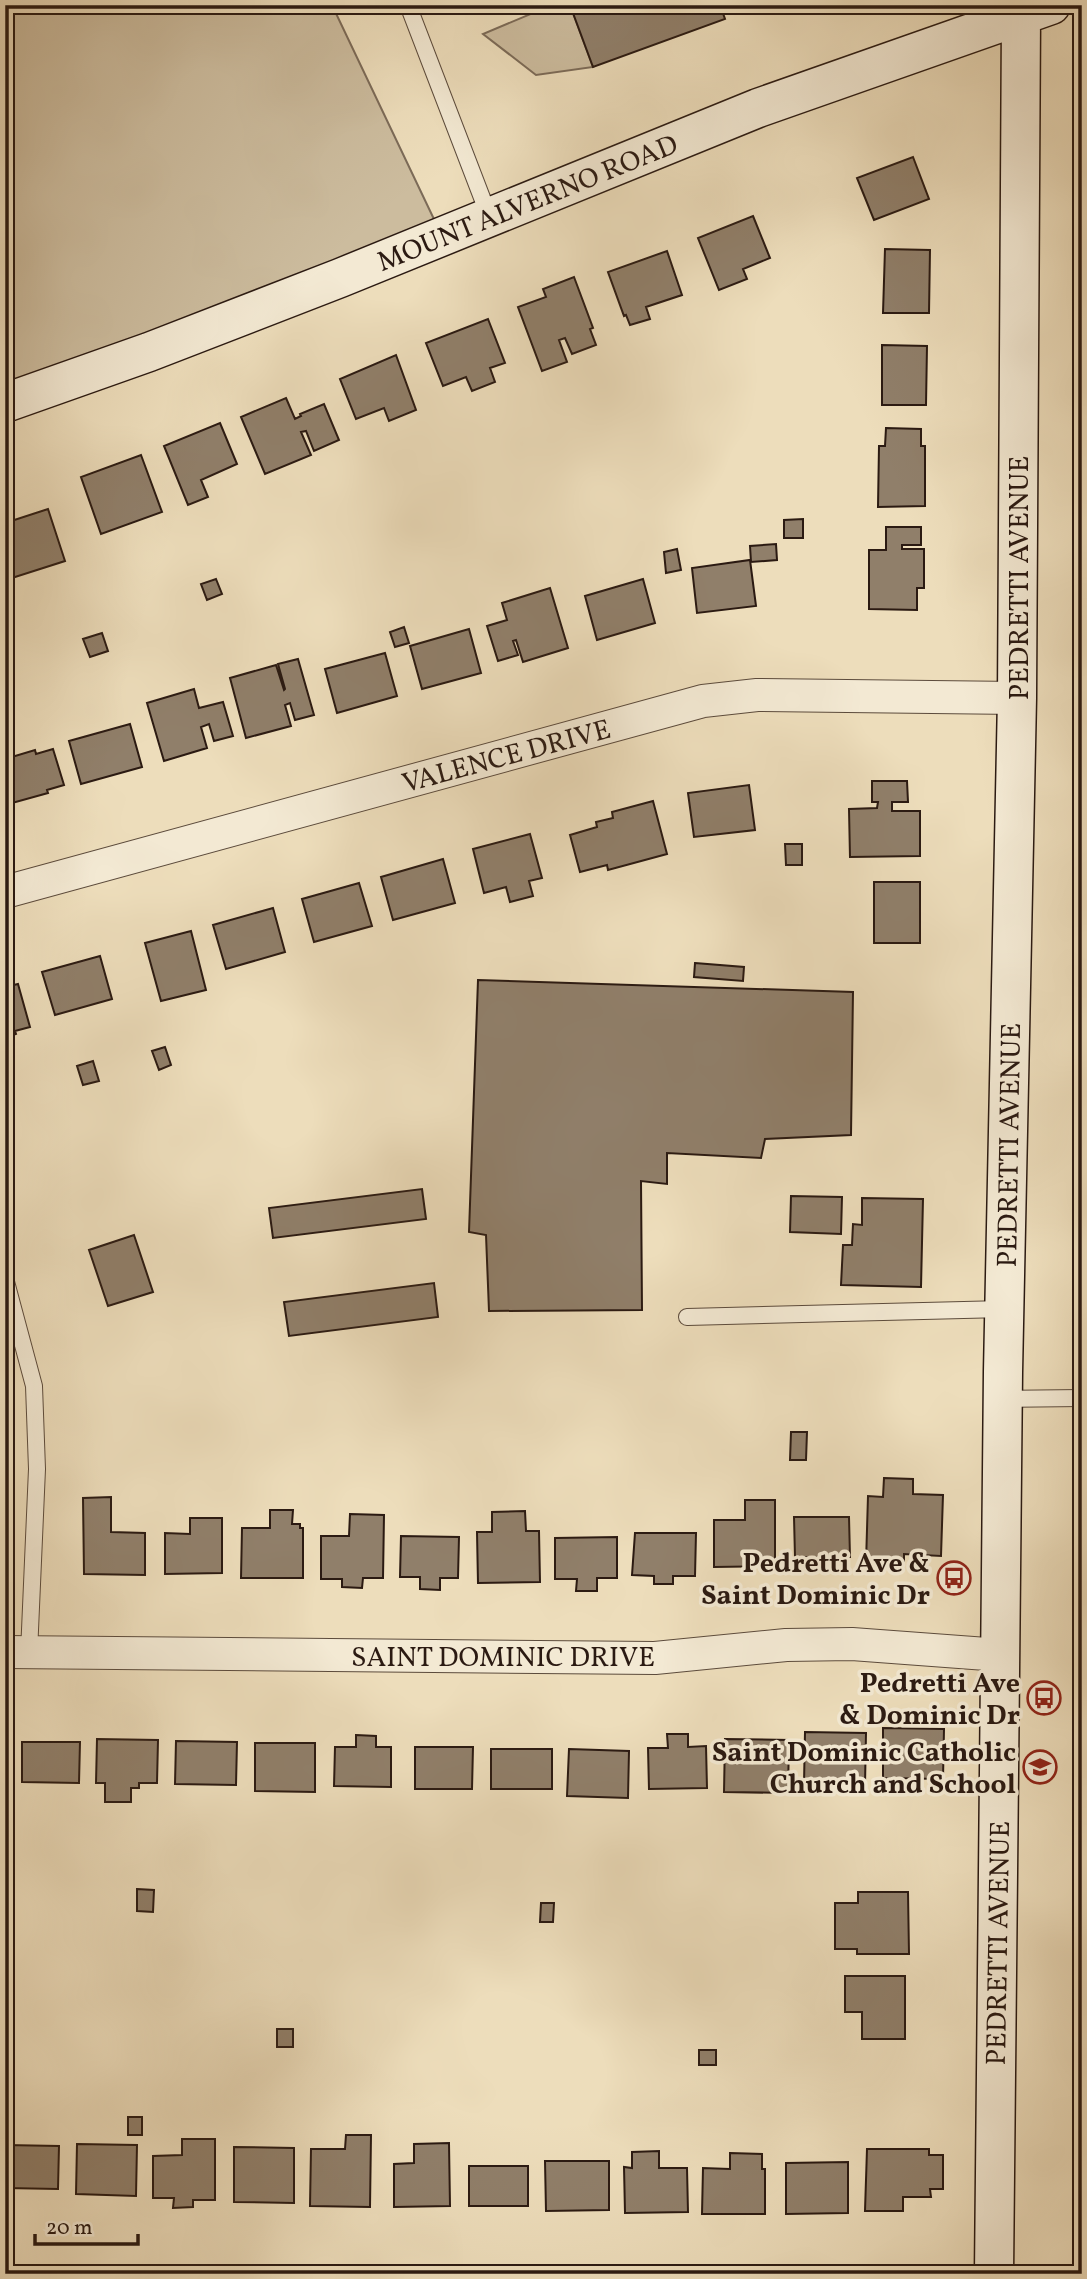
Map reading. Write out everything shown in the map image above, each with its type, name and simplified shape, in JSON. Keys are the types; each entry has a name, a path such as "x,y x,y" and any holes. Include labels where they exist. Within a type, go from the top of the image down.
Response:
{"street":[{"name":"MOUNT ALVERNO ROAD","path":"5,403 162,348 758,108 1030,9"},
{"name":"PEDRETTI AVENUE","path":"994,2274 1004,1309 1030,9"},
{"name":"VALENCE DRIVE","path":"5,892 703,701 757,695 1017,698"},
{"name":"SAINT DOMINIC DRIVE","path":"17,1653 655,1658 786,1645 852,1644 1000,1655"}],"lane":[{"path":"408,5 489,216"},
{"path":"5,1279 34,1386 37,1469 17,1653"},
{"path":"687,1317 1004,1309"},
{"path":"1003,1399 1082,1398"}],"shaded area":[{"path":"5,5 332,5 442,236 5,403"},
{"path":"552,5 570,5 593,67 536,75 483,34"}],"building":[{"path":"570,5 720,5 725,19 593,67"},
{"path":"913,157 929,199 874,220 857,178"},
{"path":"753,216 770,258 743,269 747,279 719,290 698,238"},
{"path":"885,249 930,250 929,313 883,313"},
{"path":"667,251 682,295 646,307 650,319 630,325 608,272"},
{"path":"574,277 593,328 590,329 596,345 572,354 565,338 559,340 567,362 542,371 518,307 546,297 543,289"},
{"path":"488,319 505,363 490,368 495,382 472,391 466,377 443,386 426,343"},
{"path":"882,345 927,346 926,405 882,405"},
{"path":"396,355 416,410 389,421 384,408 356,419 340,379"},
{"path":"286,398 295,419 301,416 300,414 324,404 339,440 314,451 306,431 301,432 311,455 265,474 241,417"},
{"path":"220,423 237,464 201,480 208,497 188,505 164,446"},
{"path":"886,428 921,429 921,446 925,446 925,506 878,507 879,446 885,446"},
{"path":"141,455 162,512 101,534 81,477"},
{"path":"48,509 65,561 12,578 5,557 5,523"},
{"path":"803,519 803,538 784,538 784,520"},
{"path":"886,527 921,527 921,545 902,545 902,549 924,549 924,588 917,588 917,610 869,609 869,550 886,550"},
{"path":"776,544 777,560 751,562 750,546"},
{"path":"677,549 681,570 666,573 664,552"},
{"path":"750,560 756,606 697,613 692,568"},
{"path":"216,579 222,594 207,600 201,584"},
{"path":"643,579 655,623 597,640 585,596"},
{"path":"550,588 568,648 523,662 516,640 513,641 518,655 498,661 487,626 507,620 502,603"},
{"path":"404,627 409,643 395,647 390,632"},
{"path":"469,629 481,673 422,689 410,646"},
{"path":"102,633 108,651 90,657 83,639"},
{"path":"385,653 397,696 337,713 325,669"},
{"path":"298,659 314,715 295,720 290,703 285,705 291,726 246,738 230,678 276,665 284,690 278,664"},
{"path":"194,689 199,708 223,702 233,736 214,741 209,724 201,727 207,748 164,761 147,703"},
{"path":"130,724 142,767 81,784 69,741"},
{"path":"53,749 64,785 47,790 48,793 5,805 5,759 35,750 36,754"},
{"path":"872,781 907,781 908,802 892,802 892,811 920,811 920,856 850,857 849,809 877,808 878,802 872,802"},
{"path":"749,785 755,830 694,837 688,793"},
{"path":"653,801 667,854 608,870 607,865 580,872 570,835 597,827 596,822 613,818 612,812"},
{"path":"530,834 542,878 529,881 533,896 510,902 506,887 484,893 473,849"},
{"path":"785,844 802,844 802,865 786,865"},
{"path":"443,859 455,903 393,920 381,877"},
{"path":"874,882 920,882 920,943 874,943"},
{"path":"359,883 372,926 314,942 302,899"},
{"path":"273,908 285,952 226,969 213,925"},
{"path":"191,931 206,990 161,1001 145,943"},
{"path":"100,956 112,999 55,1015 42,972"},
{"path":"695,963 744,967 743,981 694,977"},
{"path":"478,980 853,992 851,1135 765,1139 761,1158 667,1153 667,1184 641,1181 642,1310 489,1311 486,1235 469,1232"},
{"path":"18,984 30,1027 15,1031 16,1034 5,1038 5,987"},
{"path":"165,1047 171,1065 159,1070 152,1051"},
{"path":"93,1061 99,1081 83,1085 77,1066"},
{"path":"422,1189 426,1219 273,1238 269,1208"},
{"path":"791,1196 842,1197 841,1234 790,1232"},
{"path":"862,1198 923,1199 921,1287 841,1285 843,1245 852,1245 853,1224 862,1225"},
{"path":"134,1235 153,1292 108,1306 89,1250"},
{"path":"434,1283 438,1317 289,1336 284,1302"},
{"path":"791,1432 807,1432 806,1460 790,1460"},
{"path":"884,1478 913,1479 913,1494 943,1495 941,1556 904,1554 904,1565 866,1563 868,1496 883,1497"},
{"path":"111,1497 111,1532 145,1533 145,1575 84,1574 83,1498"},
{"path":"745,1500 775,1500 775,1566 714,1567 714,1520 745,1520"},
{"path":"270,1510 293,1510 292,1524 300,1524 300,1528 303,1528 303,1578 241,1578 242,1528 270,1528"},
{"path":"525,1511 526,1531 539,1531 540,1582 478,1583 477,1532 492,1532 492,1512"},
{"path":"350,1514 384,1515 383,1578 363,1578 362,1588 342,1587 342,1579 321,1579 321,1536 349,1536"},
{"path":"794,1517 849,1517 850,1557 795,1557"},
{"path":"190,1518 222,1518 222,1573 165,1574 165,1533 190,1534"},
{"path":"635,1533 696,1533 695,1576 673,1576 673,1584 654,1584 654,1576 632,1575"},
{"path":"401,1536 459,1537 458,1578 440,1578 440,1590 420,1589 420,1577 400,1577"},
{"path":"617,1537 617,1578 597,1578 597,1591 576,1591 577,1579 555,1579 555,1538"},
{"path":"883,1728 944,1729 943,1779 883,1778"},
{"path":"805,1732 866,1733 865,1785 804,1784"},
{"path":"667,1734 688,1734 688,1747 706,1746 707,1788 649,1789 648,1748 668,1748"},
{"path":"356,1735 376,1736 376,1747 391,1747 391,1787 334,1786 335,1747 356,1747"},
{"path":"97,1739 158,1740 157,1783 139,1783 139,1788 131,1788 131,1802 105,1802 105,1783 96,1783"},
{"path":"725,1739 789,1740 788,1793 724,1792"},
{"path":"176,1741 237,1742 236,1785 175,1784"},
{"path":"22,1742 80,1742 79,1783 22,1782"},
{"path":"255,1743 315,1743 315,1792 255,1791"},
{"path":"415,1747 473,1747 472,1789 415,1789"},
{"path":"491,1749 552,1749 552,1789 491,1789"},
{"path":"569,1749 629,1751 628,1798 567,1796"},
{"path":"137,1889 154,1890 153,1912 137,1911"},
{"path":"858,1892 908,1892 909,1954 857,1954 857,1949 835,1949 835,1903 858,1903"},
{"path":"541,1903 554,1903 553,1922 540,1922"},
{"path":"845,1976 905,1976 905,2039 862,2039 862,2012 845,2012"},
{"path":"277,2029 293,2029 293,2047 277,2047"},
{"path":"699,2050 716,2050 716,2065 699,2065"},
{"path":"128,2117 142,2117 142,2135 128,2135"},
{"path":"346,2135 371,2135 370,2207 310,2206 311,2149 345,2149"},
{"path":"182,2139 215,2139 215,2200 193,2200 193,2207 173,2208 174,2198 153,2198 153,2156 182,2155"},
{"path":"449,2143 450,2206 394,2207 394,2164 414,2163 414,2144"},
{"path":"77,2144 137,2145 136,2196 76,2194"},
{"path":"5,2145 59,2146 58,2189 5,2188"},
{"path":"234,2147 294,2148 294,2203 234,2202"},
{"path":"867,2149 929,2149 929,2155 943,2155 943,2189 930,2189 931,2197 903,2197 903,2211 865,2211"},
{"path":"659,2151 659,2168 687,2168 688,2212 625,2213 624,2167 632,2168 632,2152"},
{"path":"730,2153 762,2154 762,2169 765,2169 765,2214 702,2214 703,2168 730,2169"},
{"path":"545,2161 609,2161 609,2210 546,2211"},
{"path":"848,2162 848,2213 786,2214 786,2163"},
{"path":"469,2166 528,2166 528,2206 469,2206"}],"place":[{"name":"Pedretti Ave & Saint Dominic Dr","path":"954,1578"},
{"name":"Pedretti Ave & Dominic Dr","path":"1044,1698"},
{"name":"Saint Dominic Catholic Church and School","path":"1040,1767"}]}
